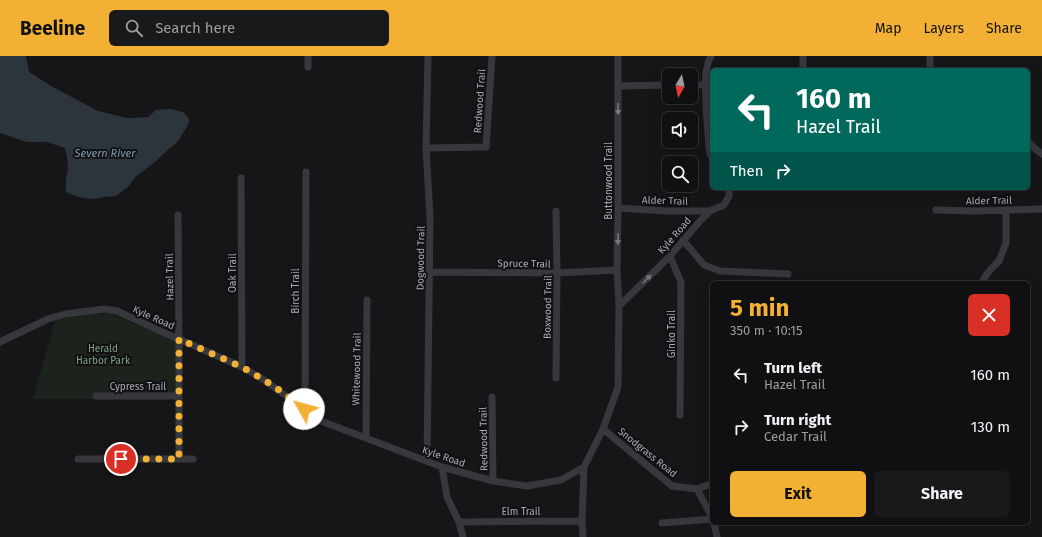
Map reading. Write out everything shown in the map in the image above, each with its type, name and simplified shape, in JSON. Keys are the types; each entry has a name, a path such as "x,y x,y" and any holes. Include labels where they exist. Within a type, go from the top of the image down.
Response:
{"street":[{"path":"308,56 308,67"},
{"name":"Dogwood Trail","path":"427,461 430,272 430,217 426,148 428,56"},
{"name":"Redwood Trail","path":"426,148 486,147 492,56"},
{"name":"Buttonwood Trail","path":"618,56 619,306"},
{"path":"710,154 707,134 705,78 711,56"},
{"path":"803,56 803,68"},
{"path":"930,56 930,68"},
{"path":"618,86 662,85"},
{"path":"698,85 706,85 710,90"},
{"path":"1030,143 1042,154"},
{"name":"Birch Trail","path":"304,409 306,172"},
{"name":"Oak Trail","path":"241,178 242,367"},
{"name":"Kyle Road","path":"619,306 670,256 700,221 710,212 724,205 729,196 729,190"},
{"name":"Alder Trail","path":"618,208 710,212"},
{"name":"Alder Trail","path":"936,210 1042,210"},
{"path":"983,281 991,268 1000,261 1006,243 1006,210"},
{"name":"Boxwood Trail","path":"556,211 556,378"},
{"name":"Hazel Trail","path":"178,215 180,396 179,459"},
{"path":"683,240 704,265 720,271 788,274"},
{"name":"Ginko Trail","path":"670,256 681,282 680,415"},
{"name":"Spruce Trail","path":"430,272 557,273 618,270"},
{"name":"Whitewood Trail","path":"366,438 367,300"},
{"path":"583,537 582,521 584,467 603,429 618,387 619,306"},
{"name":"Kyle Road","path":"0,342 48,319 65,314 105,309 117,311 242,367 270,384 321,420 442,467 493,481 527,486 561,480 584,467"},
{"name":"Cypress Trail","path":"96,396 180,396"},
{"name":"Redwood Trail","path":"492,397 493,481"},
{"name":"Snodgrass Road","path":"603,429 672,486 697,489"},
{"path":"78,459 193,459"},
{"path":"442,467 447,498 459,522 463,537"},
{"path":"710,484 697,489 710,514"},
{"path":"662,523 710,518"},
{"name":"Elm Trail","path":"459,522 582,521"},
{"path":"714,525 717,537"}],"green space":[{"name":"Herald Harbor Park","path":"109,313 176,342 177,394 95,394 95,399 33,399 55,321 61,318"}],"water":[{"name":"Severn River","path":"0,56 26,56 29,72 51,86 98,111 127,118 134,118 148,117 156,110 170,109 183,112 189,118 188,125 178,141 155,162 135,177 128,187 116,196 92,199 78,197 66,192 68,169 65,148 47,142 27,142 0,133"}],"route":[{"path":"121,459 179,459 179,339 242,367 283,392 304,409"}]}
